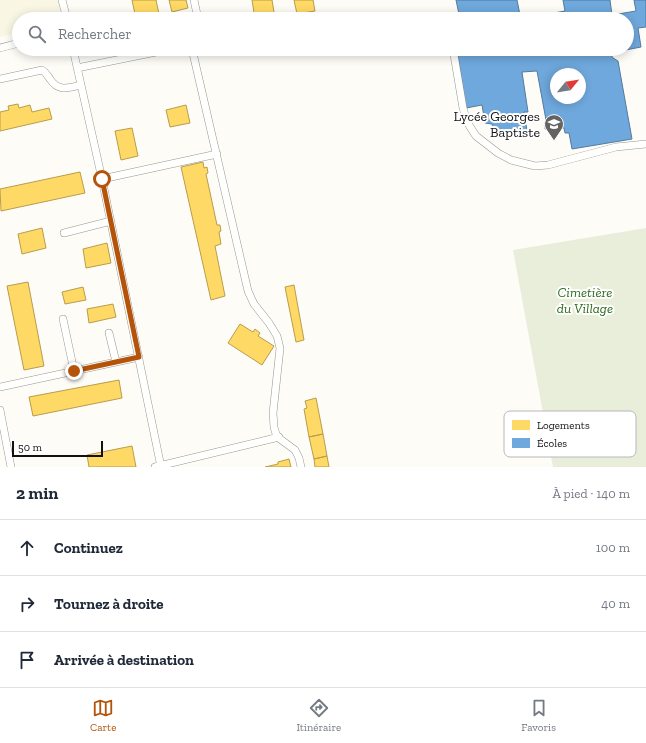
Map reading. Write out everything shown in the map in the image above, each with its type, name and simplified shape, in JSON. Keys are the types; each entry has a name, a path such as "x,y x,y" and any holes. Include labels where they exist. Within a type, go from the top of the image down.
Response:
{"lane":[{"path":"62,0 65,12"},
{"path":"194,0 197,12"},
{"path":"0,48 12,45"},
{"path":"74,56 111,221 139,357 159,466 279,438"},
{"path":"77,68 136,56"},
{"path":"194,56 248,291 254,304 277,336 280,348 273,413 274,428 279,438 295,450 301,467"},
{"path":"454,56 462,108 467,122 476,136 498,153 511,160 535,166 548,165 616,147 646,144"},
{"path":"0,79 42,70 45,71 51,82 58,87 65,89 81,85"},
{"path":"102,179 217,154"},
{"path":"64,233 111,221"},
{"path":"63,319 74,371"},
{"path":"109,333 116,362"},
{"path":"0,387 139,357"},
{"path":"0,410 10,467"}],"shaded area":[{"path":"0,0 58,0 61,12 12,12 12,34 0,37"}],"green space":[{"name":"Cimetière du Village","path":"646,228 646,467 553,467 551,457 636,457 636,411 543,411 513,250"}],"building: Logements":[{"path":"132,0 156,0 159,12 135,12"},
{"path":"169,0 186,0 188,8 172,12"},
{"path":"252,0 272,0 274,12 254,12"},
{"path":"294,0 313,0 315,11 297,12"},
{"path":"18,104 19,108 30,105 32,112 49,108 52,119 0,131 0,112 9,110 8,106"},
{"path":"186,105 190,123 170,127 166,110"},
{"path":"132,128 138,156 121,160 115,131"},
{"path":"203,162 204,168 207,167 208,173 206,174 217,225 220,225 221,231 219,232 221,244 215,246 225,296 211,300 181,167"},
{"path":"80,172 85,193 1,211 0,189"},
{"path":"42,228 46,248 22,254 18,234"},
{"path":"107,243 111,263 86,268 83,249"},
{"path":"28,282 44,366 24,370 7,286"},
{"path":"294,285 304,340 296,342 285,287"},
{"path":"83,287 86,300 65,304 62,292"},
{"path":"113,304 116,317 89,323 87,309"},
{"path":"240,324 253,332 255,329 260,333 258,336 274,346 262,365 228,343"},
{"path":"119,380 122,398 33,416 29,397"},
{"path":"316,398 323,434 309,437 304,409 307,408 305,401"},
{"path":"323,434 327,456 314,459 309,437"},
{"path":"132,446 136,467 89,467 87,455"},
{"path":"327,456 329,467 315,467 314,459"},
{"path":"289,459 291,467 265,467 278,464 278,462"}],"building: Écoles":[{"path":"456,0 517,0 519,12 459,12"},
{"path":"563,0 610,0 612,12 560,12 565,11"},
{"path":"634,0 646,0 646,27 638,28 641,47 634,48 634,12 630,12 636,11"},
{"path":"458,56 612,56 618,61 632,139 572,149 569,133 565,133 564,128 560,128 560,130 545,129 546,120 537,71 522,72 528,112 524,112 527,131 495,137 492,124 485,123 482,105 466,108"}],"place":[{"name":"Lycée Georges Baptiste","path":"554,141"}],"route":[{"path":"74,371 139,357 102,179"}]}
